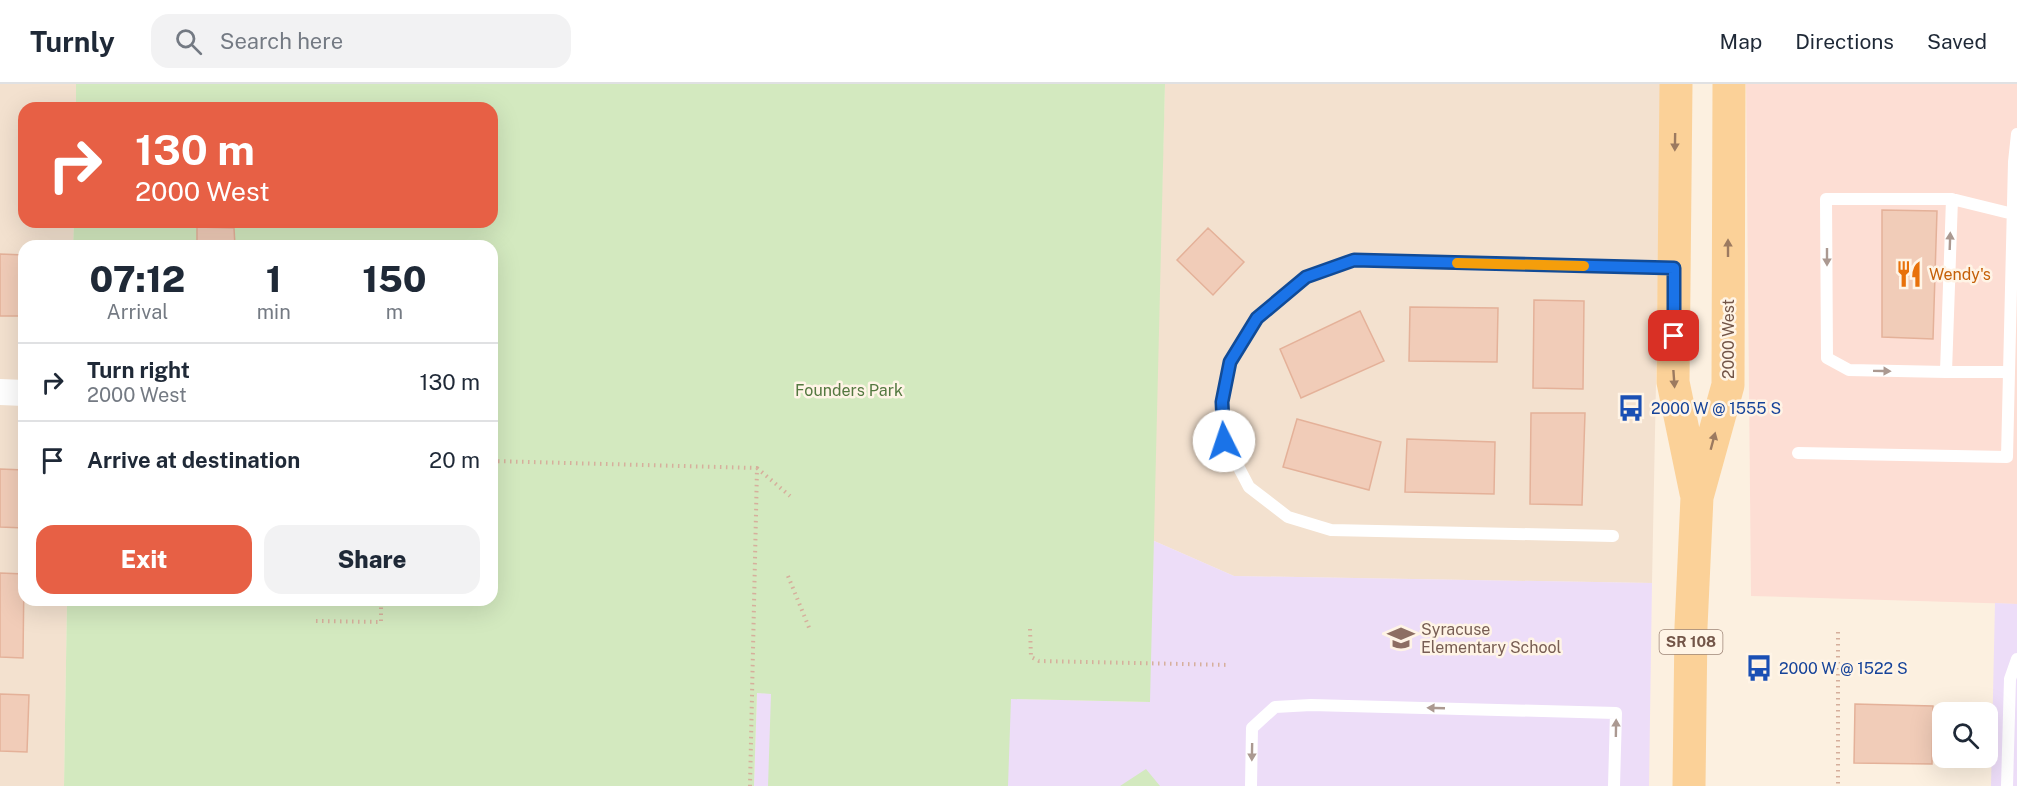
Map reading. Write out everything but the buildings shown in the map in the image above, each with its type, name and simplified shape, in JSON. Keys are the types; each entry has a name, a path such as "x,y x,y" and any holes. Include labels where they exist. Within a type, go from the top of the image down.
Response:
{"main road":[{"name":"SR 108","path":"1676,84 1674,382 1697,497 1691,627 1689,786"},
{"name":"2000 West","path":"1697,497 1728,385 1729,84"}],"street":[{"path":"0,392 18,393"}],"lane":[{"path":"1798,453 2007,457 2017,134"},
{"path":"2009,372 1849,370 1827,358 1827,199 1952,199 2013,214"},
{"path":"1946,372 1952,199"},
{"path":"1613,536 1331,530 1288,517 1249,487 1224,441 1222,402 1230,362 1257,318 1306,277 1354,260 1674,268"},
{"path":"2007,786 2010,679 2017,659"},
{"path":"1251,786 1252,728 1275,707 1311,705 1616,713 1614,786"}],"path":[{"path":"498,460 757,468 790,496"},
{"path":"750,786 757,468"},
{"path":"788,576 810,630"},
{"path":"316,621 381,622 381,606"},
{"path":"1030,629 1031,657 1039,661 1230,665"},
{"path":"1838,632 1838,786"}],"shaded area":[{"path":"0,84 76,84 76,102 18,102 18,228 74,228 73,240 18,240 18,606 67,606 64,786 0,786"},
{"path":"1165,84 1662,84 1652,583 1234,576 1152,540"},
{"path":"1746,84 2017,84 2017,604 1751,596"},
{"name":"Syracuse Elementary School","path":"1152,540 1234,576 1652,583 1649,786 754,786 757,693 1149,702"},
{"path":"1995,603 2017,604 2017,786 1991,786 1991,768 1998,768 1998,702 1993,702"}],"green space":[{"name":"Founders Park","path":"76,84 1165,84 1150,702 1011,699 1008,786 768,786 771,694 757,693 754,786 64,786 67,606 498,606 498,240 73,240 74,228 498,228 498,102 76,102"},
{"path":"1146,769 1160,786 1120,786"}],"slow traffic":[{"path":"1457,263 1584,266"}],"place":[{"name":"Wendy's","path":"1909,274"},
{"name":"2000 W @ 1555 S","path":"1631,408"},
{"name":"Syracuse Elementary School","path":"1401,638"},
{"name":"2000 W @ 1522 S","path":"1759,668"}],"route":[{"path":"1224,441 1222,402 1230,362 1257,318 1306,277 1354,260 1674,268 1674,336"}]}
